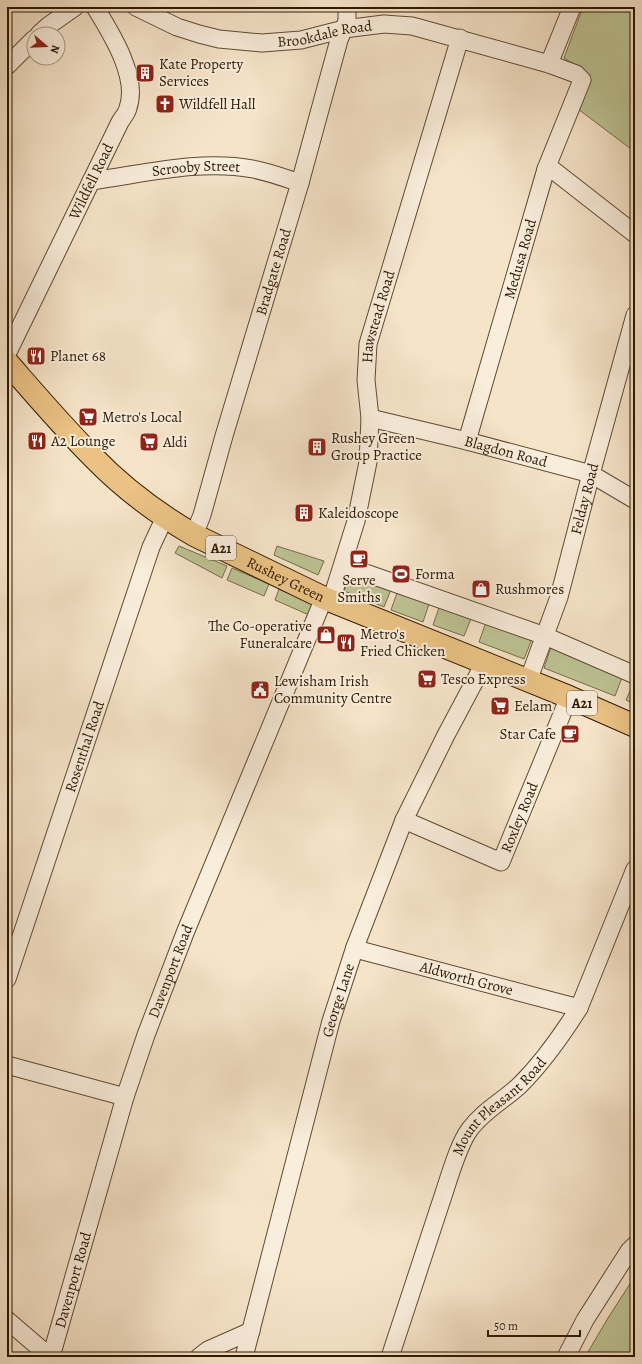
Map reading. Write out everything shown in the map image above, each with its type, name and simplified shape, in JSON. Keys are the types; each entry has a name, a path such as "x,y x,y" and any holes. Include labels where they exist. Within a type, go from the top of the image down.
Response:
{"highway":[{"name":"Rushey Green","path":"7,362 93,458 124,486 165,517 194,535 328,600 483,662"},
{"name":"A21","path":"483,662 532,671 565,707 635,726"}],"street":[{"path":"48,26 75,7"},
{"name":"Wildfell Road","path":"7,354 120,122 128,109 131,86 123,61 109,30 95,7"},
{"name":"Brookdale Road","path":"136,7 178,27 219,39 262,43 302,40 344,29 384,24 412,26 460,38 549,64 576,74 582,80"},
{"name":"Bradgate Road","path":"194,535 202,515 226,429 300,183 339,40 347,21 347,7"},
{"path":"549,64 572,7"},
{"name":"Hawstead Road","path":"328,600 343,565 356,521 368,462 370,418 366,380 368,344 460,38"},
{"path":"7,66 26,47"},
{"name":"Medusa Road","path":"467,441 546,169 582,80"},
{"name":"Scrooby Street","path":"91,181 163,170 221,166 253,169 300,183"},
{"path":"546,169 553,170 635,234"},
{"name":"Felday Road","path":"532,671 559,597 635,315"},
{"name":"Blagdon Road","path":"370,418 467,441 591,474 635,500"},
{"name":"Rosenthal Road","path":"7,979 151,547 165,517"},
{"path":"343,565 545,636 635,675"},
{"name":"Davenport Road","path":"51,1356 125,1097 146,1035 170,971 328,600"},
{"name":"George Lane","path":"244,1357 331,1021 356,947 404,820 446,734 478,675 483,662"},
{"name":"Roxley Road","path":"404,820 501,862 565,707"},
{"name":"Mount Pleasant Road","path":"390,1357 451,1173 470,1129 520,1085 548,1053 579,1008 635,869"},
{"name":"Aldworth Grove","path":"356,947 363,951 579,1008"},
{"path":"7,1065 125,1097"},
{"path":"566,1357 585,1320 635,1244"},
{"path":"7,1320 51,1356"},
{"path":"199,1357 208,1350 251,1331"}],"green space":[{"path":"583,7 635,7 635,152 578,109 582,69 564,58"},
{"path":"179,546 227,566 222,578 175,553"},
{"path":"277,546 324,561 318,575 274,555"},
{"path":"232,568 269,584 264,596 227,580"},
{"path":"351,574 392,587 384,607 344,591"},
{"path":"279,589 314,604 309,615 275,600"},
{"path":"398,590 430,601 423,622 391,610"},
{"path":"440,605 472,616 464,636 433,625"},
{"path":"486,622 532,639 524,659 479,642"},
{"path":"552,644 623,675 615,696 544,668"},
{"path":"634,682 635,683 635,704 626,700"},
{"path":"635,1276 635,1357 585,1357 608,1318"}],"place":[{"name":"Kate Property Services","path":"145,73"},
{"name":"Wildfell Hall","path":"165,104"},
{"name":"Planet 68","path":"36,356"},
{"name":"Metro's Local","path":"88,417"},
{"name":"A2 Lounge","path":"37,441"},
{"name":"Aldi","path":"149,442"},
{"name":"Rushey Green Group Practice","path":"317,447"},
{"name":"Kaleidoscope","path":"304,513"},
{"name":"Serve Smiths","path":"359,559"},
{"name":"Forma","path":"401,574"},
{"name":"Rushmores","path":"481,589"},
{"name":"The Co-operative Funeralcare","path":"326,635"},
{"name":"Metro's Fried Chicken","path":"346,643"},
{"name":"Tesco Express","path":"427,679"},
{"name":"Lewisham Irish Community Centre","path":"260,690"},
{"name":"Eelam","path":"500,706"},
{"name":"Star Cafe","path":"570,734"}]}
